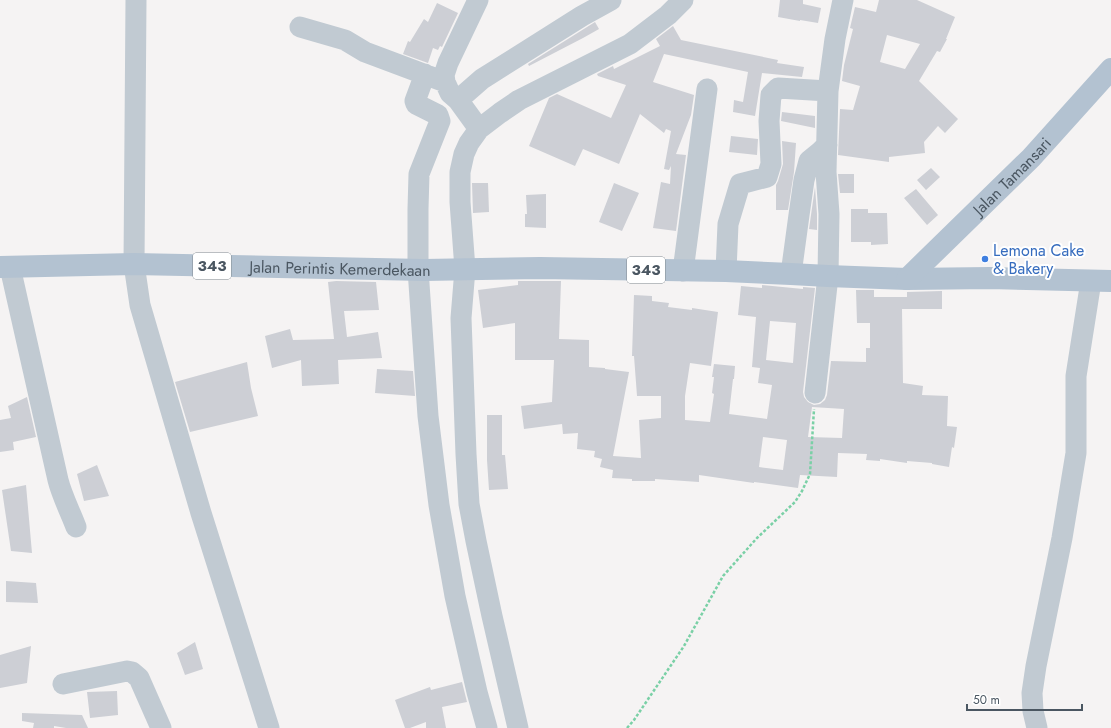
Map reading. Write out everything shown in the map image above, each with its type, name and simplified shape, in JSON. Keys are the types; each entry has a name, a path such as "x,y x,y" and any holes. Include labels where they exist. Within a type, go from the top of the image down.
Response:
{"main road":[{"name":"Jalan Tamansari","path":"908,278 1031,158 1111,69"},
{"name":"Jalan Perintis Kemerdekaan","path":"5,267 134,264 338,269 462,269"},
{"name":"343","path":"462,269 540,268 726,271 828,276 1101,281"}],"street":[{"path":"136,0 134,264 140,305 198,505 269,728"},
{"path":"468,114 450,93 445,82 444,75 448,63 478,0"},
{"path":"518,728 492,616 469,504 462,325 460,172 464,154 469,143 468,114 482,79 582,16 611,0"},
{"path":"468,114 500,113 519,100 630,44 668,15 684,0"},
{"path":"815,393 828,276 829,214 826,172 828,91 835,39 843,0"},
{"path":"300,27 345,40 365,52 445,82"},
{"path":"425,74 415,101 416,104 438,115 440,121 419,174 418,209 428,416 439,505 455,596 477,692 487,728"},
{"path":"726,271 728,224 740,184 767,177 771,164 769,121 771,95 778,88 828,91"},
{"path":"683,271 707,89"},
{"path":"791,274 798,215 809,161 827,145"},
{"path":"5,267 62,496 67,504 76,527"},
{"path":"1037,728 1033,711 1032,693 1036,666 1062,538 1076,453 1076,376 1101,281"},
{"path":"63,684 127,671 132,672 139,678 161,728"}],"path":[{"path":"627,728 684,646 723,576 757,538 795,502 802,491 810,474 815,393"}],"building":[{"path":"780,0 803,0 803,4 821,8 818,23 778,17"},
{"path":"879,0 917,0 955,17 947,39 940,52 937,51 919,81 958,119 945,133 938,126 924,142 925,153 889,157 889,162 838,155 840,109 853,110 860,86 842,81 844,65 853,29 850,28 855,7 876,12","holes":["887,35 920,44 905,69 880,62"]},
{"path":"437,3 458,13 442,47 440,46 438,50 433,48 428,63 403,54 408,41 410,42 424,19 428,22"},
{"path":"595,22 599,29 529,66 528,64"},
{"path":"673,26 681,40 778,60 777,63 804,67 802,77 762,73 755,116 733,112 734,100 743,102 748,72 664,54 653,82 694,95 691,115 676,154 686,155 676,231 653,228 661,182 670,184 671,166 669,170 664,169 671,131 666,129 664,133 640,114 619,164 583,149 575,166 529,146 549,98 557,94 611,118 626,85 598,76 597,74 613,66 614,69 660,46 656,39"},
{"path":"782,112 815,116 815,128 781,121"},
{"path":"731,136 758,139 757,155 729,152"},
{"path":"782,141 796,143 794,172 788,210 776,210 776,185 783,164"},
{"path":"931,168 940,177 926,190 917,180"},
{"path":"838,174 854,174 854,193 840,193"},
{"path":"472,183 488,183 489,212 473,213"},
{"path":"614,183 639,193 622,231 599,222"},
{"path":"815,187 817,214 817,230 809,229"},
{"path":"916,189 938,215 927,225 904,198"},
{"path":"546,194 546,228 525,227 525,214 527,214 526,195"},
{"path":"851,209 868,209 868,213 887,213 888,244 871,245 871,242 851,242"},
{"path":"518,281 561,281 559,339 589,340 589,367 629,372 613,456 641,458 639,420 661,418 661,396 637,396 634,356 632,356 634,295 652,296 652,301 669,303 668,307 692,310 692,308 718,312 711,366 690,363 685,396 685,420 710,422 714,394 712,393 714,377 712,377 714,364 735,366 729,414 767,419 772,385 758,383 760,368 752,367 756,317 738,315 741,286 762,288 762,285 803,289 803,287 815,288 803,392 804,397 808,402 814,405 820,404 825,400 827,395 831,361 866,362 866,348 870,348 870,323 857,323 856,290 874,290 874,297 907,297 907,292 942,291 942,309 902,309 903,383 923,386 922,395 948,396 947,426 957,427 949,467 932,463 907,461 907,463 880,459 880,461 866,460 867,454 838,453 837,477 800,475 798,488 699,475 699,482 655,479 655,481 632,481 632,479 612,478 613,470 600,467 602,459 594,457 595,451 577,449 578,433 563,434 562,424 524,429 521,406 552,402 554,360 515,360 515,323 483,328 478,290 518,285","holes":["770,321 796,323 793,363 766,360","812,407 844,409 842,438 808,437","763,437 787,440 783,470 759,467"]},
{"path":"328,282 376,282 379,310 344,311 347,337 378,332 382,358 338,360 339,384 302,386 301,360 272,368 265,336 290,329 293,340 334,339"},
{"path":"247,362 251,388 258,416 190,432 175,382"},
{"path":"377,369 413,371 415,396 375,393"},
{"path":"27,397 36,437 13,442 14,450 0,452 0,420 11,418 8,406"},
{"path":"487,415 502,415 502,455 505,455 508,489 489,490"},
{"path":"97,465 109,496 84,501 77,474"},
{"path":"26,485 32,553 11,551 2,490"},
{"path":"6,581 36,583 38,603 6,602"},
{"path":"195,642 203,669 185,675 177,653"},
{"path":"31,646 27,683 0,688 0,655"},
{"path":"462,682 467,702 442,707 446,728 426,728 426,722 410,728 405,728 395,700 430,687 431,690"},
{"path":"117,691 118,715 90,718 87,692"},
{"path":"22,713 82,715 88,728 66,728 54,726 54,728 33,728 34,723 22,721"}],"place":[{"name":"Lemona Cake & Bakery","path":"985,259"}]}
